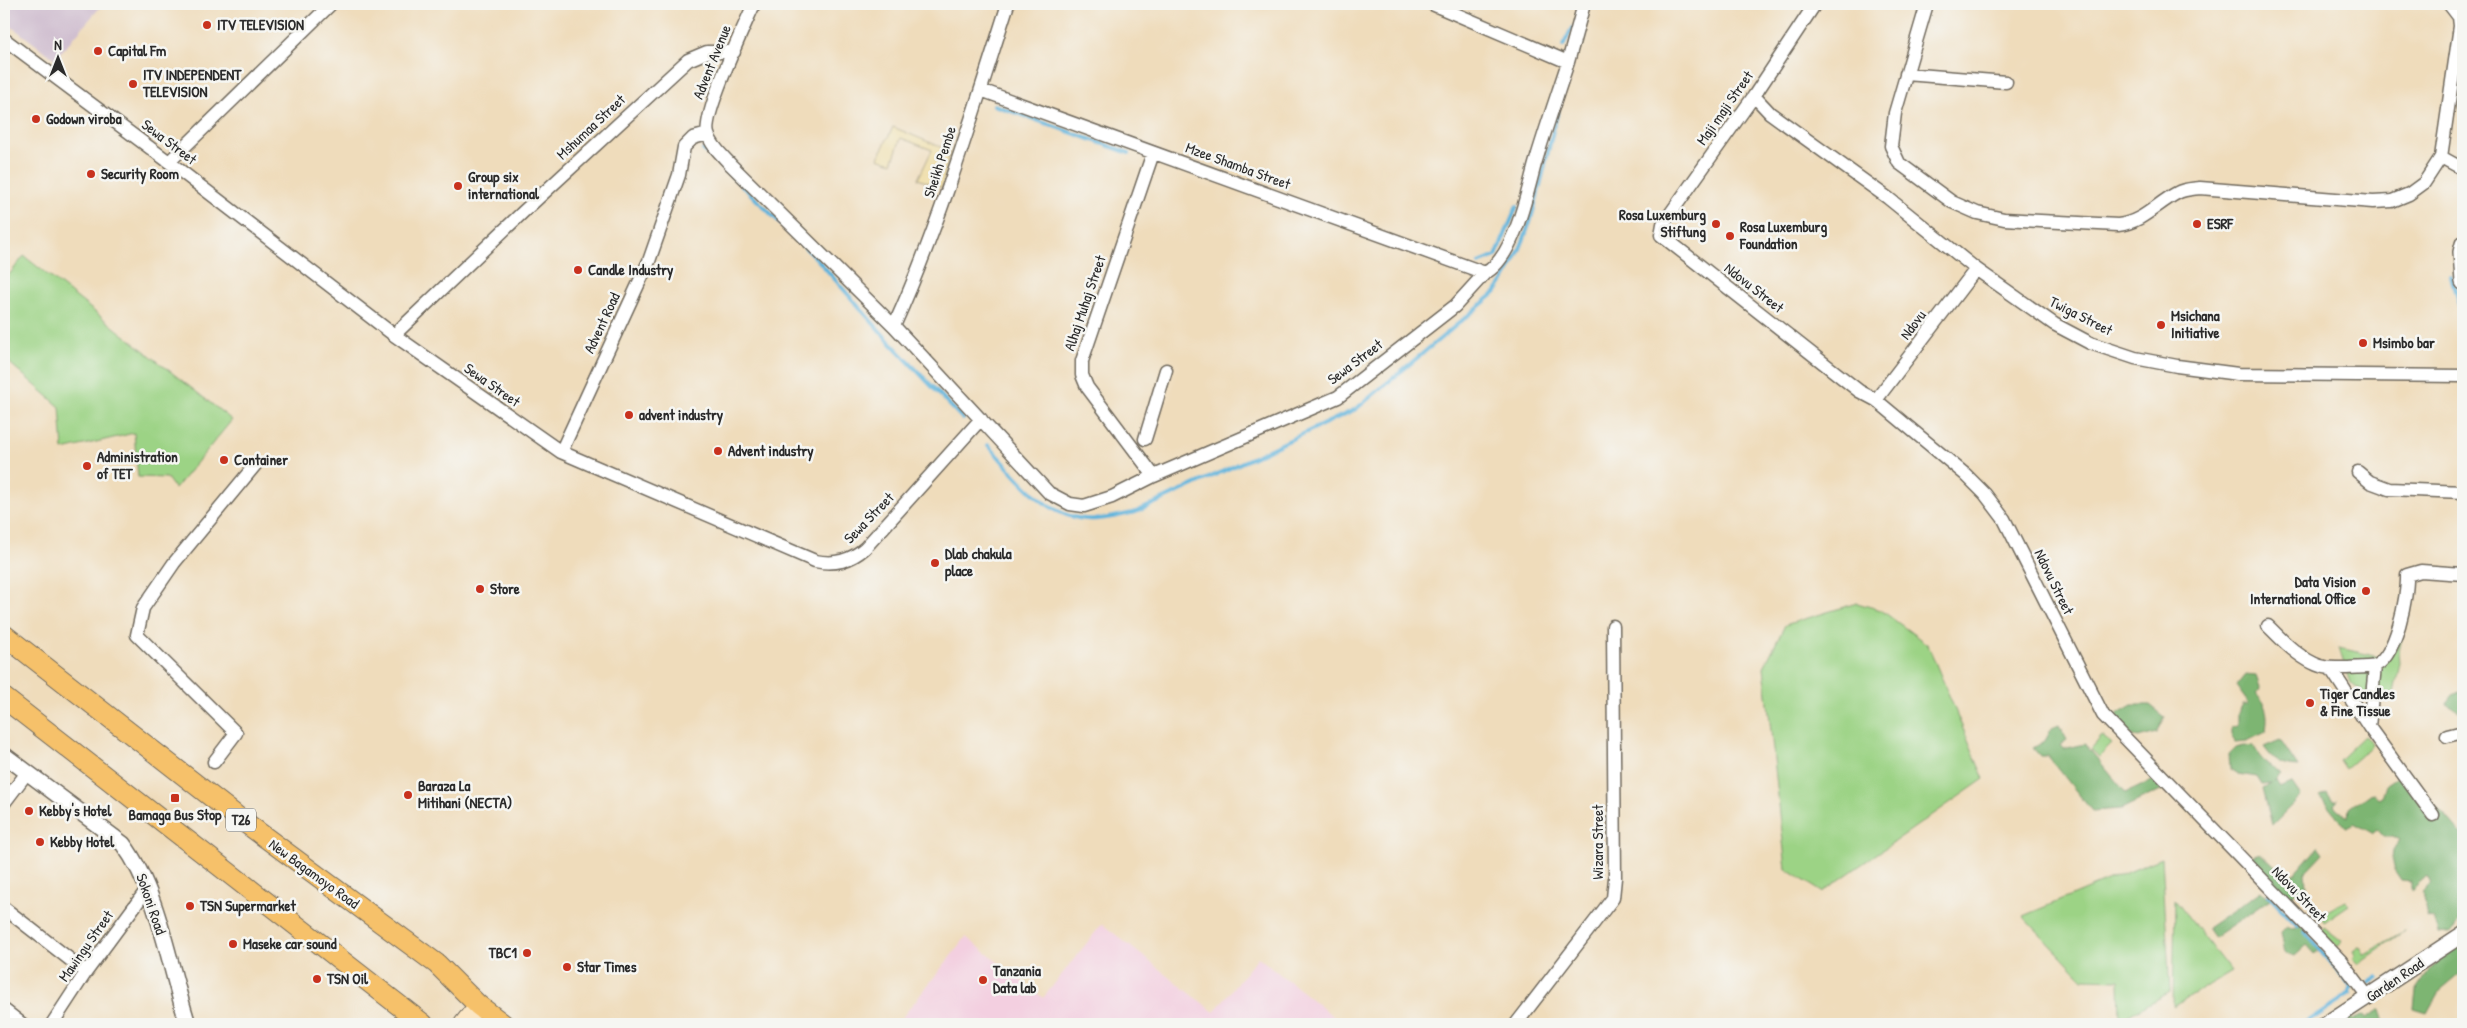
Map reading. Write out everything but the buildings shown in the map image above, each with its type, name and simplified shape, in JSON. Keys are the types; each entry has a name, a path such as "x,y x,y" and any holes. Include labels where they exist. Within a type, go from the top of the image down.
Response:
{"highway":[{"name":"New Bagamoyo Road","path":"4,635 235,815 436,964 478,1005 500,1023"},
{"path":"4,698 423,1024"}],"main road":[{"path":"463,1024 478,1005"}],"street":[{"path":"169,162 331,4"},
{"name":"Advent Avenue","path":"708,134 709,114 754,4"},
{"name":"Sheikh Pembe","path":"894,326 951,185 1008,4"},
{"path":"1432,4 1568,62"},
{"name":"Sewa Street","path":"708,134 717,150 731,165 894,326 1049,493 1070,504 1084,506 1338,397 1455,306 1490,270 1506,250 1519,222 1584,4"},
{"name":"Maji maji Street","path":"1661,231 1663,224 1754,96 1815,4"},
{"path":"1927,4 1895,113 1891,137 1894,155 1899,162 1952,202 1976,214 2004,219 2118,225 2130,223 2179,192 2200,188 2373,202 2392,201 2409,194 2424,183 2441,157 2460,26 2459,16 2449,4"},
{"name":"Sewa Street","path":"4,39 169,162 394,335 561,452 815,561 831,563 853,558 865,548 981,419"},
{"name":"Mshumaa Street","path":"394,335 522,212 688,60 707,52 734,52"},
{"path":"1906,74 2006,82"},
{"name":"Mzee Shamba Street","path":"981,90 1485,273"},
{"name":"Twiga Street","path":"1754,96 1770,114 1888,198 1976,269 2054,324 2090,343 2135,358 2238,374 2463,376"},
{"name":"Advent Road","path":"561,452 648,261 679,175 684,146 693,138 708,134"},
{"name":"Alhaj Muhaj Street","path":"1153,153 1082,361 1082,376 1087,387 1154,476"},
{"path":"2441,157 2463,169"},
{"name":"Ndovu Street","path":"1661,231 1666,240 1858,391 1876,400 1985,494 2004,519 2103,715 2342,961 2369,998"},
{"path":"2463,244 2461,252 2463,282"},
{"name":"Ndovu","path":"1876,400 1976,269"},
{"path":"1145,439 1166,370"},
{"path":"214,762 236,733 137,635 143,608 174,563 256,464"},
{"path":"2358,472 2370,482 2389,489 2463,492"},
{"path":"2268,626 2288,645 2313,663 2331,669 2375,666 2384,658 2393,644 2399,625 2407,575 2421,571 2463,574"},
{"name":"Wizara Street","path":"1516,1024 1613,898 1615,878 1613,626"},
{"path":"2369,727 2375,666"},
{"path":"2331,669 2369,727 2433,815"},
{"path":"2447,736 2463,732"},
{"name":"Sokoni Road","path":"4,755 26,774 123,844 135,860 148,888 188,1024"},
{"path":"4,803 26,774"},
{"name":"Mawingu Street","path":"52,1024 86,972 148,888"},
{"path":"4,908 86,972"},
{"name":"Garden Road","path":"2326,1024 2369,998 2463,934"},
{"path":"4,1010 22,1024"}],"shaded area":[{"path":"4,4 103,4 55,59 4,21"},
{"path":"1102,924 1214,1012 1258,957 1343,1024 897,1024 966,937 1043,998"}],"green space":[{"path":"24,256 232,420 175,489 167,478 138,477 134,433 63,450 60,407 4,358 4,281"},
{"path":"1857,603 1881,610 1928,645 1984,779 1822,892 1786,869 1764,667 1785,625"},
{"path":"2403,632 2399,652 2400,663 2393,698 2370,703 2363,692 2350,683 2339,648 2384,658"},
{"path":"2245,675 2256,676 2261,690 2256,694 2263,703 2266,712 2266,732 2247,741 2236,742 2231,735 2231,727 2238,726 2238,713 2243,704 2249,704 2236,686"},
{"path":"2461,692 2463,706 2459,711 2446,704 2455,693"},
{"path":"2132,705 2150,705 2165,717 2157,733 2138,738 2123,731 2113,721 2118,713"},
{"path":"2059,725 2067,740 2060,745 2063,749 2085,744 2126,793 2162,776 2165,788 2121,809 2092,811 2048,756 2040,756 2033,748 2045,741 2052,728"},
{"path":"2102,736 2112,744 2099,757 2091,749"},
{"path":"2364,736 2372,743 2370,747 2345,769 2339,760"},
{"path":"2280,740 2298,767 2278,762 2264,747"},
{"path":"2244,745 2254,746 2262,759 2281,775 2274,782 2277,781 2280,788 2292,783 2301,796 2272,825 2263,789 2271,784 2262,785 2257,777 2239,774 2230,769 2229,754 2236,747"},
{"path":"2404,772 2425,804 2438,808 2463,836 2463,916 2455,929 2449,934 2438,933 2433,918 2427,917 2422,892 2431,884 2427,876 2411,890 2411,881 2401,880 2395,871 2392,858 2393,851 2400,840 2393,836 2383,836 2377,829 2372,833 2354,823 2346,827 2320,796 2327,793 2333,801 2338,800 2334,805 2348,817 2349,808 2368,794 2374,793 2378,799 2382,797 2386,784"},
{"path":"2318,846 2323,853 2305,872 2306,886 2299,893 2295,891 2292,897 2287,899 2249,857 2260,853 2285,876 2296,872"},
{"path":"2162,858 2170,992 2120,1020 2119,980 2083,979 2023,916"},
{"path":"2261,891 2270,900 2214,938 2207,928"},
{"path":"2175,900 2231,972 2173,1006"},
{"path":"2345,901 2349,905 2324,922 2320,915"},
{"path":"2302,923 2319,950 2315,954 2307,945 2295,956 2285,952 2281,932 2287,926 2294,929"},
{"path":"2324,927 2343,942 2337,947 2321,931"},
{"path":"2404,931 2359,963 2353,957 2355,955 2353,951 2360,946 2365,954"},
{"path":"2463,945 2463,972 2438,993 2427,1013 2414,1009 2416,991 2439,957"},
{"path":"2381,1009 2385,1023 2383,1024 2335,1024 2349,1015 2352,1020 2364,1015 2366,1018"}],"sand":[{"path":"893,127 950,151 942,188 918,179 932,150 901,138 892,163 878,158"}],"waterway":[{"path":"1563,46 1572,28"},
{"path":"994,105 1129,153"},
{"path":"988,445 1023,483 1049,506 1064,514 1080,519 1103,519 1136,512 1356,409 1495,293 1508,273 1528,229 1558,111"},
{"path":"703,150 716,160 817,259 886,338 963,419"},
{"path":"1479,263 1496,256 1517,206"},
{"path":"2451,276 2463,319"},
{"path":"2268,895 2298,926"},
{"path":"2305,932 2351,986 2348,995"},
{"path":"2369,983 2378,977"},
{"path":"2304,1024 2350,994"}],"place":[{"name":"ITV TELEVISION","path":"207,25"},
{"name":"Capital Fm","path":"98,51"},
{"name":"ITV INDEPENDENT TELEVISION","path":"133,84"},
{"name":"Godown viroba","path":"36,119"},
{"name":"Security Room","path":"91,174"},
{"name":"Group six international","path":"458,186"},
{"name":"Rosa Luxemburg Stiftung","path":"1716,224"},
{"name":"ESRF","path":"2197,224"},
{"name":"Rosa Luxemburg Foundation","path":"1730,236"},
{"name":"Candle Industry","path":"578,270"},
{"name":"Msichana Initiative","path":"2161,325"},
{"name":"Msimbo bar","path":"2363,343"},
{"name":"advent industry","path":"629,415"},
{"name":"Advent industry","path":"718,451"},
{"name":"Container","path":"224,460"},
{"name":"Administration of TET","path":"87,466"},
{"name":"Dlab chakula place","path":"935,563"},
{"name":"Store","path":"480,589"},
{"name":"Data Vision International Office","path":"2366,591"},
{"name":"Tiger Candles & Fine Tissue","path":"2310,703"},
{"name":"Baraza La Mitihani (NECTA)","path":"408,795"},
{"name":"Bamaga Bus Stop","path":"175,798"},
{"name":"Kebby's Hotel","path":"29,811"},
{"name":"Kebby Hotel","path":"40,842"},
{"name":"TSN Supermarket","path":"190,906"},
{"name":"Maseke car sound","path":"233,944"},
{"name":"TBC1","path":"527,953"},
{"name":"Star Times","path":"567,967"},
{"name":"TSN Oil","path":"317,979"},
{"name":"Tanzania Data lab","path":"983,980"}]}
